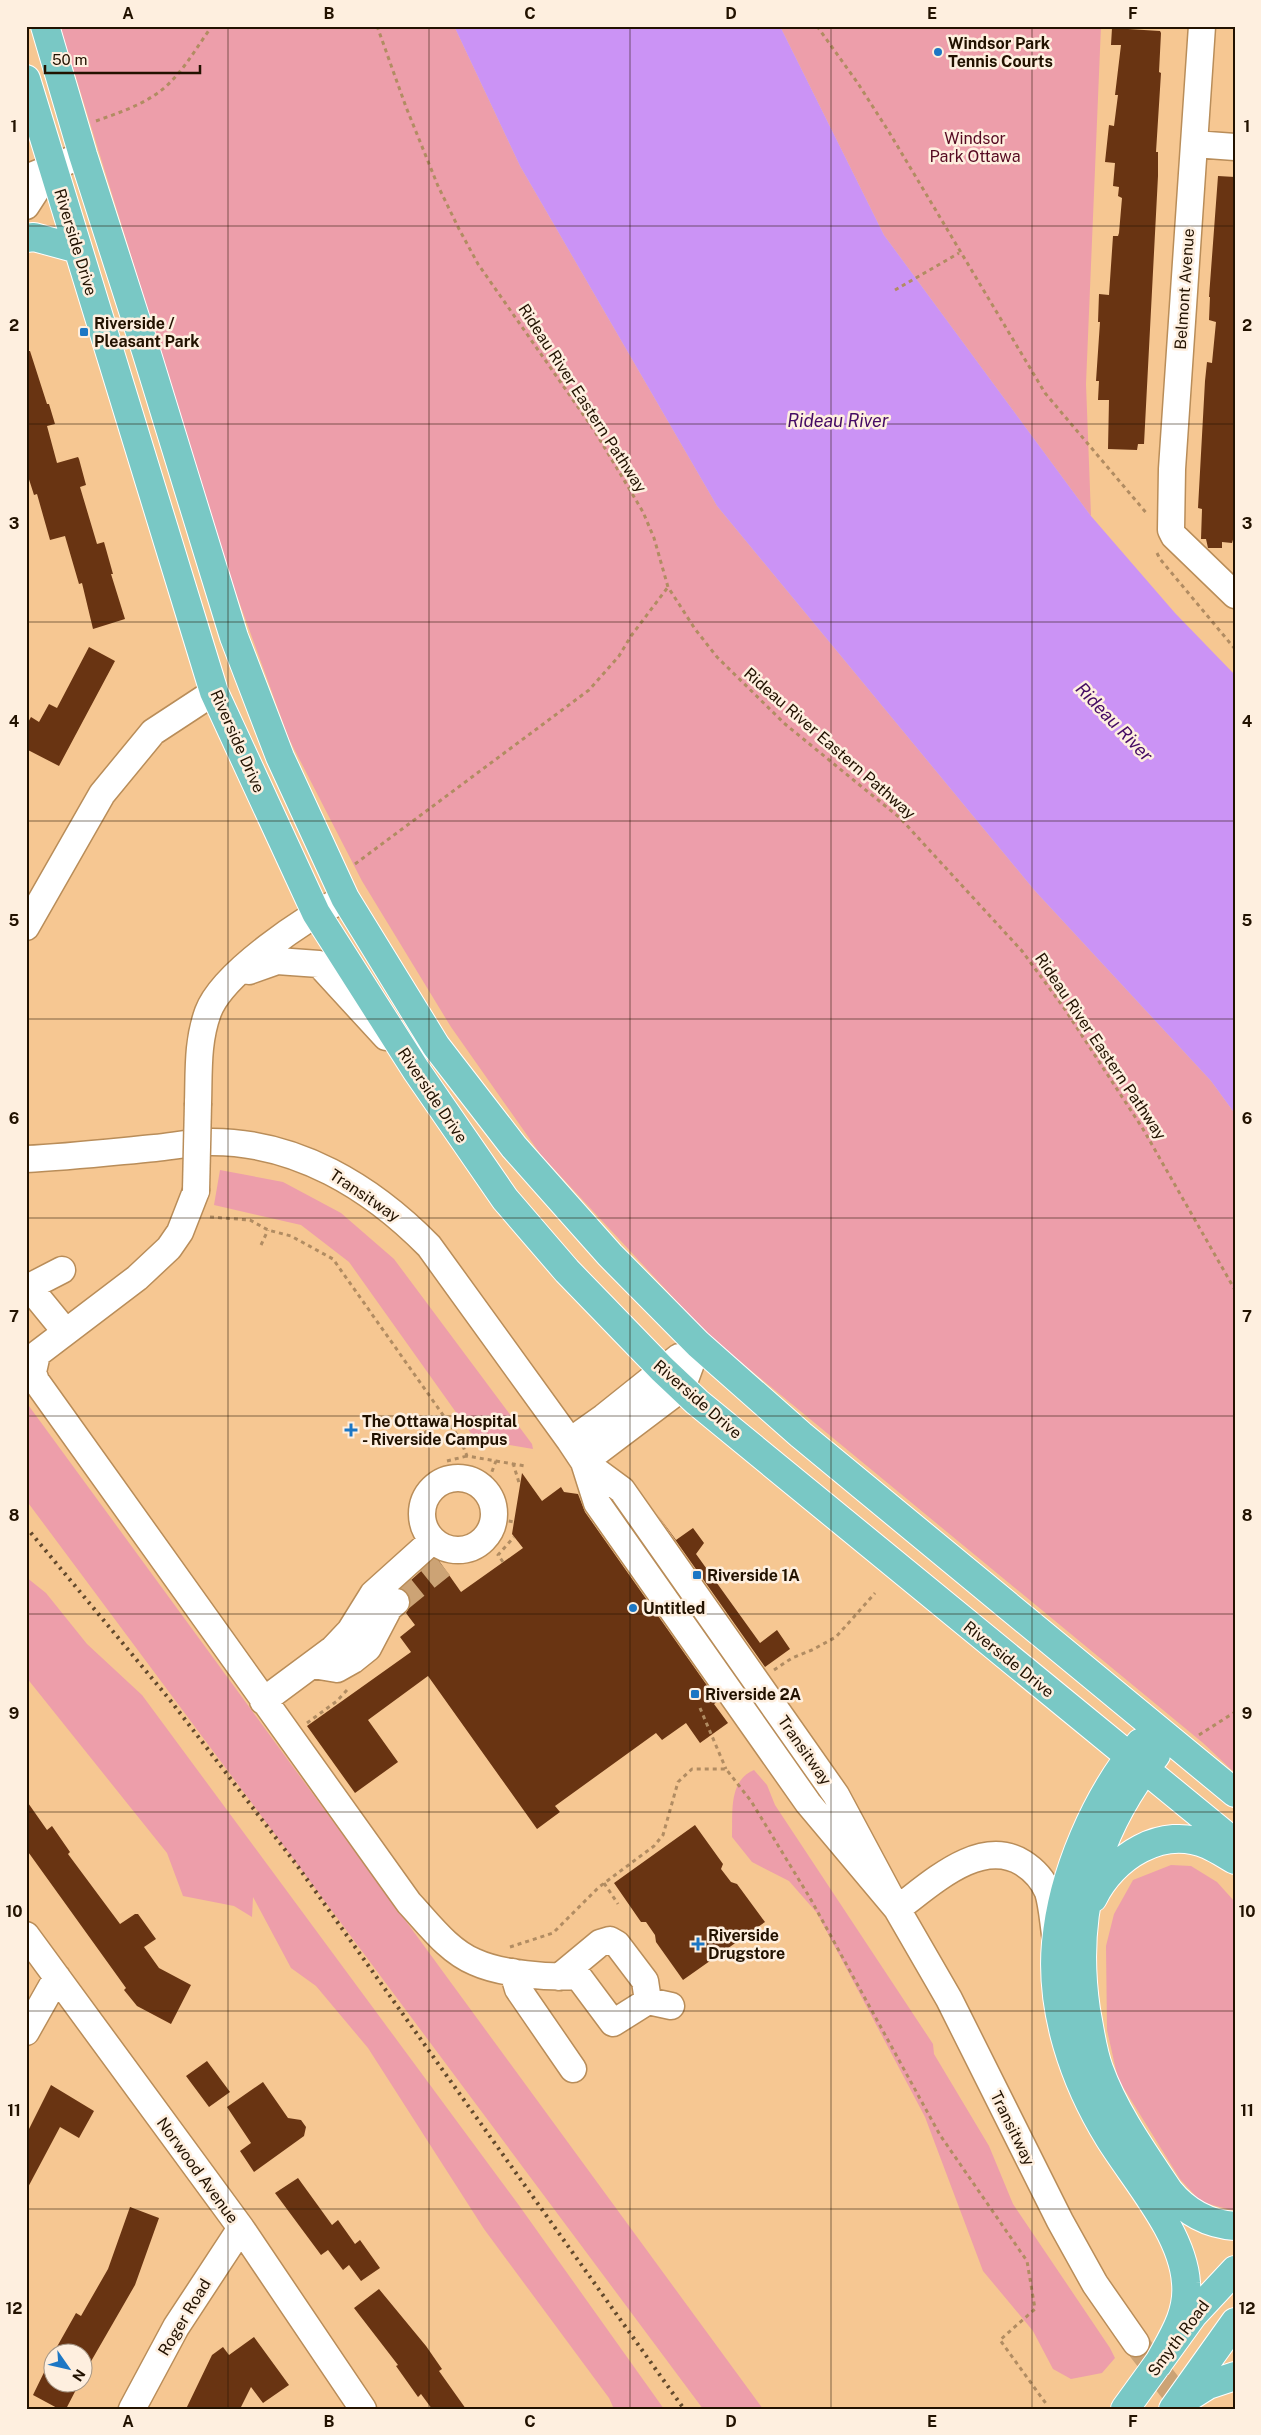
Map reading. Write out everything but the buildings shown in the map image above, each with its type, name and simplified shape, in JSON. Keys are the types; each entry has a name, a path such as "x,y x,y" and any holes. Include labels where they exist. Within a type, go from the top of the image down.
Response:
{"main road":[{"name":"Riverside Drive","path":"45,26 83,155 146,351 234,637 280,757 345,898 436,1046 514,1147 610,1255 698,1344 801,1434 1235,1793"},
{"name":"Riverside Drive","path":"26,79 214,692 316,912 416,1070 505,1200 567,1271 682,1388 1235,1843"},
{"path":"26,238 34,237 78,249"},
{"path":"1158,2364 1183,2316 1186,2288 1183,2264 1173,2236 1109,2138 1085,2096 1069,2050 1058,2001 1056,1943 1069,1881 1098,1805 1162,1732"},
{"path":"1136,1763 1091,1876 1081,1948 1082,1978 1086,2007 1099,2069 1114,2104 1150,2163 1179,2204 1204,2220 1235,2226"},
{"path":"1086,1915 1100,1885 1111,1871 1141,1847 1157,1842 1192,1840 1208,1844 1235,1860"},
{"name":"Smyth Road","path":"1125,2409 1193,2315 1235,2270"},
{"path":"1175,2407 1235,2322"},
{"path":"1175,2407 1208,2385 1235,2376"}],"street":[{"name":"Belmont Avenue","path":"1172,534 1172,469 1202,26"},
{"path":"1194,144 1235,147"},
{"path":"26,178 53,165 83,155"},
{"path":"26,206 53,165"},
{"path":"1172,534 1235,595"},
{"path":"27,923 102,794 153,732 214,692"},
{"path":"345,898 316,912 232,977 208,1011 198,1049 196,1191 180,1232 169,1248 137,1278 37,1354 33,1372 36,1381 263,1701 409,1902 451,1947 474,1962 513,1972 559,1978 578,1976 613,2023 659,2004 617,1944 610,1940 600,1943 559,1978"},
{"path":"232,977 277,961 319,964 416,1070"},
{"name":"Transitway","path":"26,1159 83,1156 212,1142 266,1149 299,1157 325,1168 353,1183 406,1223 429,1246 570,1441 584,1462 596,1503 814,1812 897,1909"},
{"path":"62,1270 29,1287 65,1331"},
{"path":"570,1441 604,1417 662,1369 698,1344"},
{"path":"584,1462 682,1388 698,1344"},
{"name":"Transitway","path":"584,1462 622,1490 836,1795 897,1909 949,2000 1060,2222 1095,2284 1136,2342"},
{"path":"263,1701 333,1649 350,1631 373,1594 443,1552 467,1549 478,1544 503,1520 485,1490 476,1483 459,1479 442,1482 433,1488 422,1508 422,1520 426,1531 443,1552"},
{"path":"313,1665 337,1669 353,1660 368,1648 389,1608 396,1602"},
{"path":"897,1909 959,1866 981,1858 1004,1856 1025,1865 1041,1880 1048,1894 1056,1943"},
{"name":"Norwood Avenue","path":"26,1935 241,2228 363,2409"},
{"path":"513,1972 518,1989 573,2068"},
{"path":"26,2032 57,1977"},
{"name":"Roger Road","path":"132,2409 176,2327 241,2228"}],"path":[{"path":"92,122 132,107 161,91 180,71 212,26"},
{"name":"Rideau River Eastern Pathway","path":"377,26 406,107 438,186 459,229 478,264 594,430 638,504 654,538 668,587 716,657 739,681 822,756 900,818 1032,963 1143,1129 1235,1290"},
{"path":"818,27 873,107 959,253 1045,393 1145,512 1172,534 1157,542 1160,559 1235,649"},
{"path":"895,290 959,253"},
{"path":"350,867 589,690 619,656 631,636 668,587"},
{"path":"206,1217 250,1220 268,1230 291,1236 333,1260 460,1440 467,1456"},
{"path":"260,1245 268,1230"},
{"path":"418,1439 443,1416"},
{"path":"447,1461 467,1456 525,1466"},
{"path":"485,1490 496,1461"},
{"path":"513,1463 520,1486"},
{"path":"503,1562 498,1555 514,1537"},
{"path":"757,1682 792,1658 836,1637 875,1593"},
{"path":"700,1708 726,1769 751,1801 810,1898 940,2135 1027,2261 1035,2309 1000,2340 1047,2405"},
{"path":"1197,1736 1235,1712"},
{"path":"474,1962 553,1933 604,1883 654,1846 663,1834 678,1782 692,1769 726,1769"},
{"path":"604,1883 618,1904"}],"green space":[{"path":"60,26 454,26 520,166 717,506 1035,891 1211,1081 1235,1114 1235,1773 1203,1743 708,1335 541,1155 451,1027 362,881 289,739 233,585"},
{"name":"Windsor Park Ottawa","path":"780,26 1101,26 1086,384 1091,516 884,235"},
{"path":"220,1170 283,1182 341,1213 394,1259 532,1444 533,1449 475,1439 349,1262 301,1225 214,1205"},
{"path":"26,1402 763,2409 703,2409 26,1500"},
{"path":"26,1577 46,1593 87,1644 142,1695 518,2204 664,2409 614,2409 609,2398 484,2229 368,2048 316,1986 291,1968 253,1897 252,1917 234,1906 183,1896 167,1853 26,1677"},
{"path":"754,1770 767,1785 775,1805 933,2044 934,2054 989,2146 1013,2204 1110,2348 1115,2358 1102,2373 1071,2379 1053,2369 1033,2331 983,2271 925,2117 817,1913 789,1881 752,1862 732,1837 736,1790 746,1775"},
{"path":"1171,1865 1191,1866 1217,1882 1235,1902 1235,2211 1201,2202 1180,2179 1118,2079 1107,2030 1106,1946 1114,1914 1133,1880"}],"water":[{"name":"Rideau River","path":"454,26 780,26 884,235 1091,516 1175,613 1235,675 1235,1114 1211,1081 1035,891 717,506 520,166"}],"tunnel":[{"path":"396,1602 442,1565"},
{"path":"1136,2343 1187,2409"}],"railway":[{"path":"26,1527 170,1700 296,1864 684,2409"}],"place":[{"name":"Windsor Park Tennis Courts","path":"938,52"},
{"name":"Riverside / Pleasant Park","path":"84,332"},
{"name":"The Ottawa Hospital - Riverside Campus","path":"351,1430"},
{"name":"Riverside 1A","path":"697,1575"},
{"name":"Untitled","path":"633,1608"},
{"name":"Riverside 2A","path":"695,1694"},
{"name":"Riverside Drugstore","path":"698,1944"}]}
